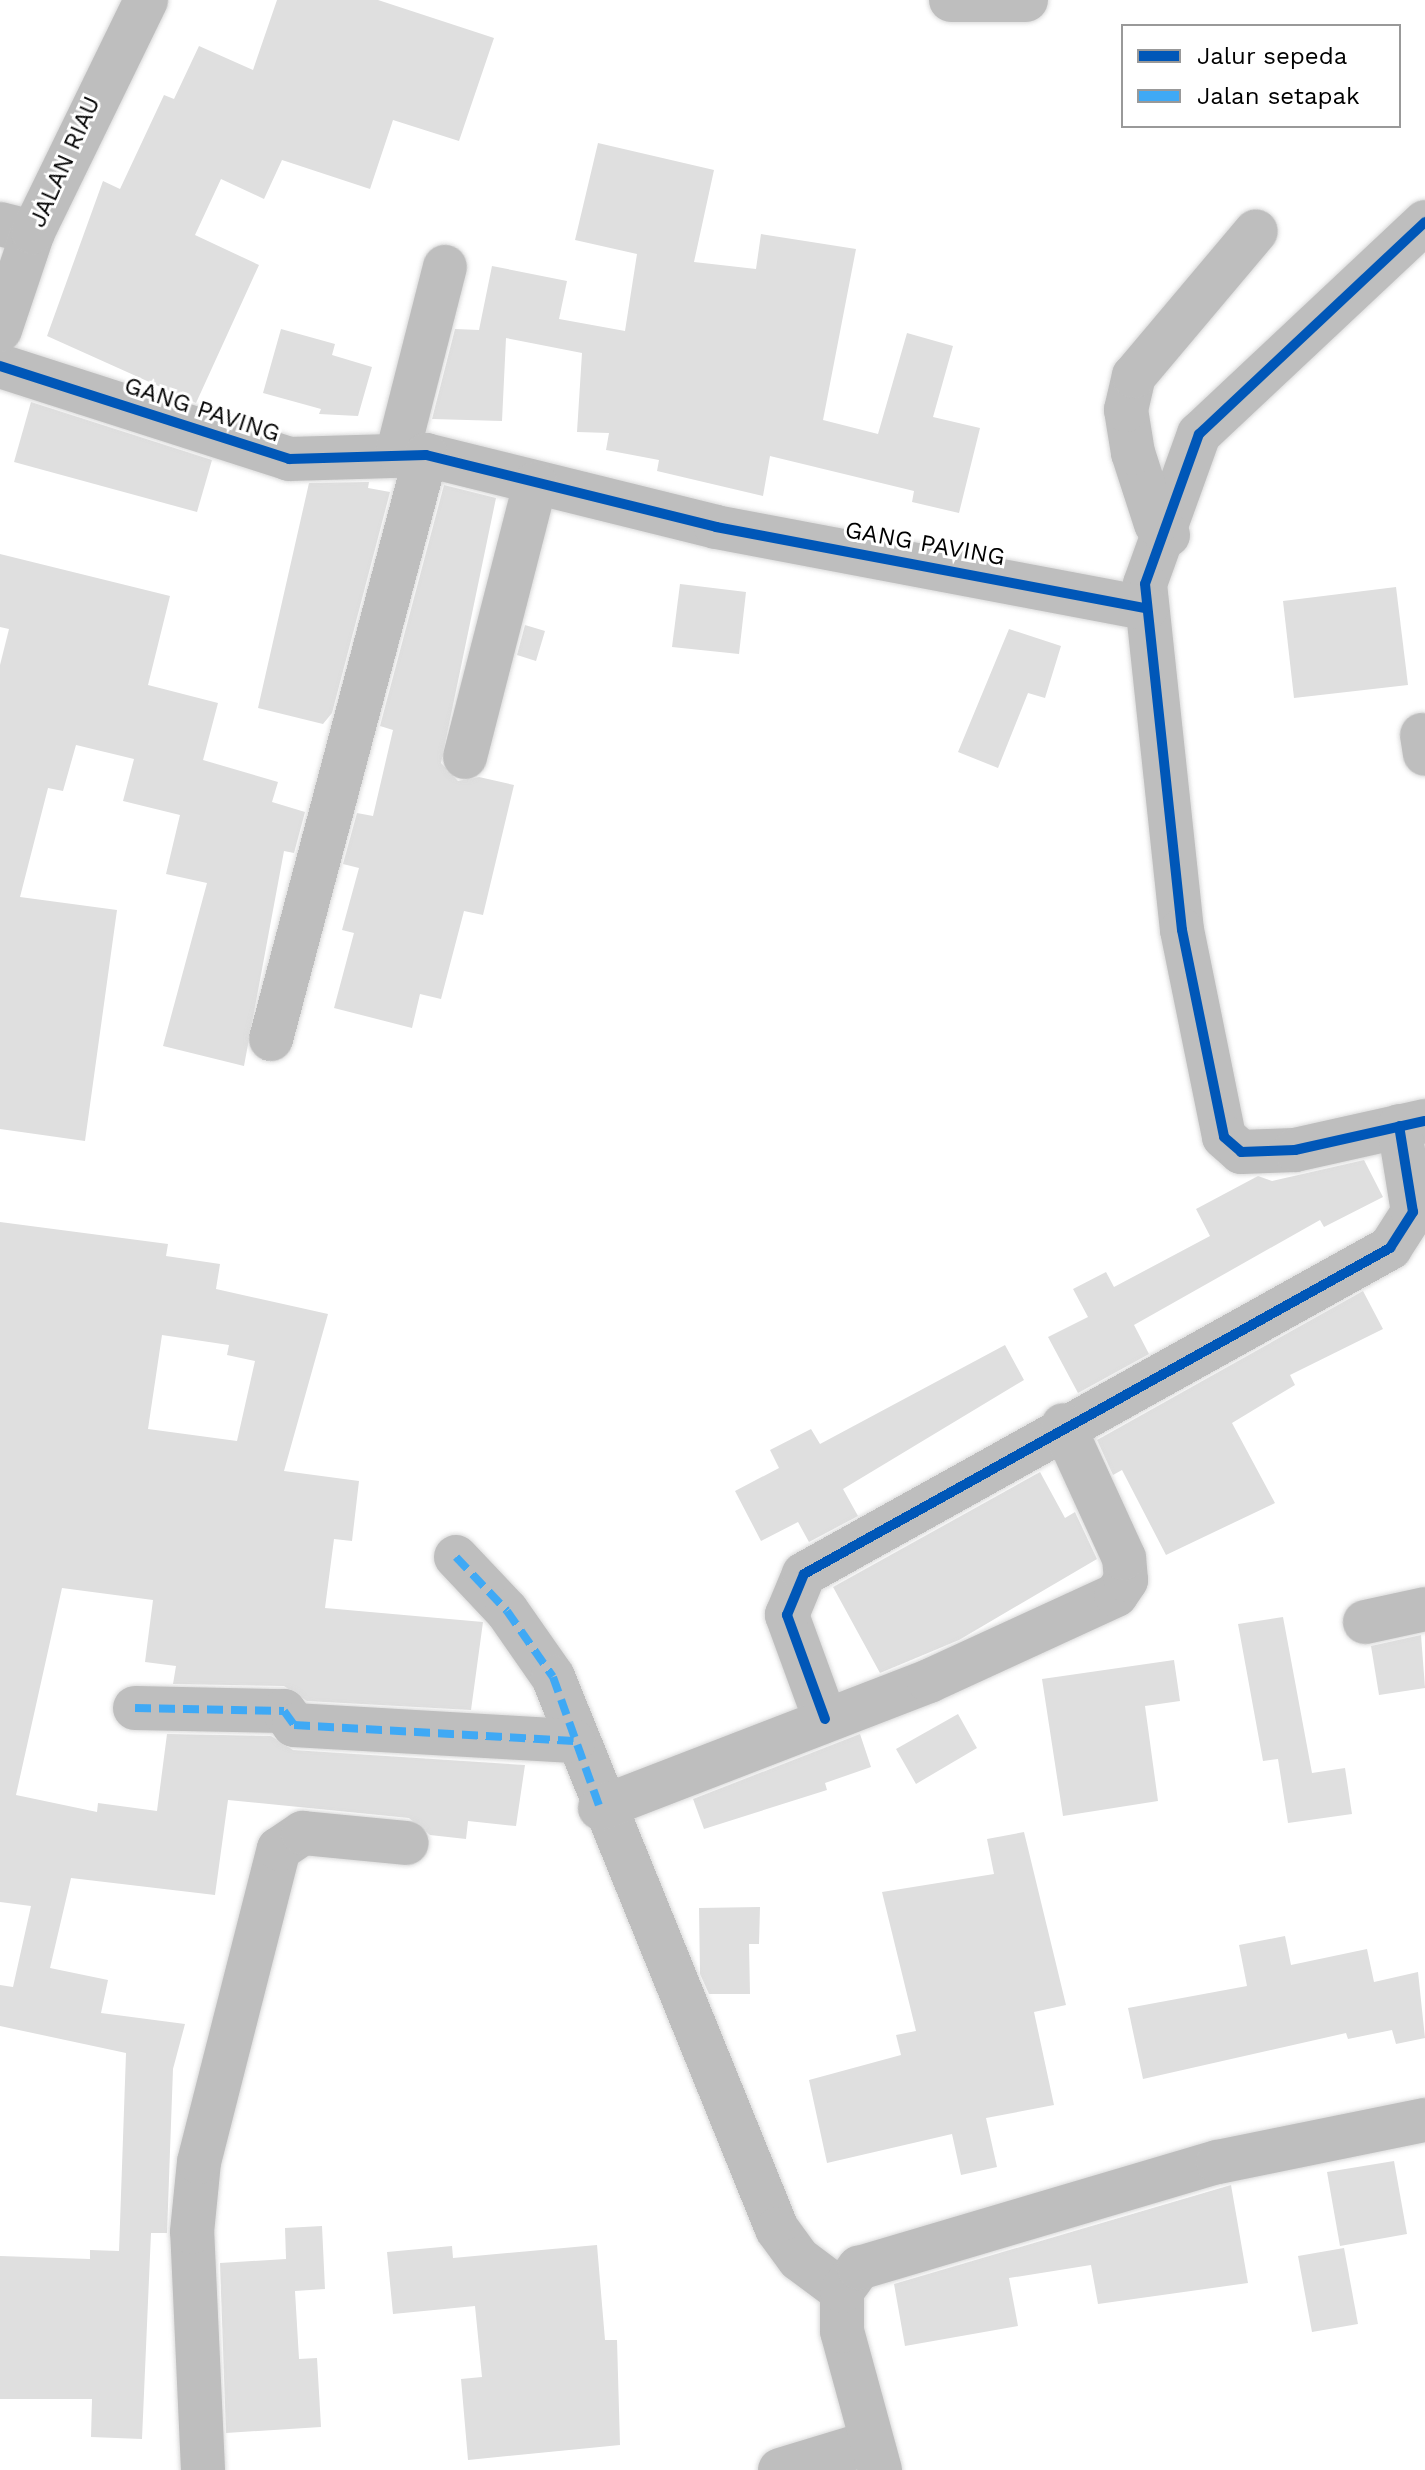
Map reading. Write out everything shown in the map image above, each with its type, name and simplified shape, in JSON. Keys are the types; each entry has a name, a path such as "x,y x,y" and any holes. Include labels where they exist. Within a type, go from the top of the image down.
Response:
{"street":[{"name":"JALAN RIAU","path":"0,330 17,228 146,0"},
{"path":"951,0 1026,0"},
{"path":"825,1719 789,1623 798,1581 1063,1425 1399,1240 1413,1212 1412,1124 1269,1153 1241,1152 1224,1137 1182,930 1145,584 1168,535 1199,434 1425,222"},
{"path":"1168,535 1156,524 1133,453 1126,410 1134,376 1256,231"},
{"path":"271,1039 412,453 445,267"},
{"name":"GANG PAVING","path":"0,366 289,459 412,453 716,527 1146,608"},
{"path":"465,757 535,484"},
{"path":"600,1808 1002,1649 1121,1591 1124,1558 1063,1425"},
{"path":"456,1557 507,1611 553,1677 600,1808 777,2229 799,2259 842,2291"},
{"path":"1365,1622 1425,1609"},
{"path":"135,1708 284,1711 294,1725 574,1741"},
{"path":"203,2470 192,2232 199,2162 279,1849 303,1833 407,1843"},
{"path":"780,2470 875,2457 842,2331 842,2291 872,2260 1218,2162 1425,2120"}],"building":[{"path":"277,0 378,0 494,38 459,141 393,120 370,189 282,160 264,199 221,179 195,235 259,265 196,403 47,336 103,181 120,189 164,95 174,99 199,46 253,70"},
{"path":"598,143 714,170 694,262 756,269 761,234 856,249 823,420 878,434 907,333 953,346 933,417 980,428 959,513 912,502 914,491 770,456 763,496 657,471 659,460 606,450 609,433 577,432 582,353 506,338 502,421 432,419 455,329 479,330 492,266 567,281 559,319 625,331 637,254 575,240"},
{"path":"281,329 335,344 332,355 372,367 358,416 319,414 321,409 263,393"},
{"path":"31,402 212,460 197,512 14,462"},
{"path":"369,482 368,488 390,492 332,713 323,724 258,708 309,483"},
{"path":"444,485 496,498 441,763 458,781 479,777 514,785 483,915 464,911 441,999 420,994 412,1028 334,1008 354,933 342,930 359,868 343,864 357,813 373,816 393,730 380,726"},
{"path":"0,554 170,596 148,685 218,703 203,760 278,782 272,802 305,812 294,853 284,851 244,1066 163,1046 207,883 166,874 180,815 123,801 134,759 76,745 63,791 48,788 20,897 117,910 85,1141 0,1129 0,665 9,629 0,627"},
{"path":"680,584 746,592 739,654 672,647"},
{"path":"1396,587 1408,685 1294,698 1283,601"},
{"path":"525,625 545,631 536,661 517,655"},
{"path":"1009,629 1061,646 1045,698 1028,693 998,768 958,752"},
{"path":"1364,1160 1383,1197 1324,1227 1320,1220 1134,1325 1149,1354 1078,1393 1048,1337 1088,1317 1073,1289 1106,1272 1114,1287 1210,1236 1196,1209 1258,1176 1272,1181"},
{"path":"0,1222 168,1244 166,1256 220,1264 216,1289 328,1314 284,1471 359,1481 352,1541 334,1539 325,1608 483,1622 471,1710 307,1701 284,1686 173,1684 176,1666 145,1662 153,1600 62,1588 16,1795 97,1812 98,1803 157,1811 167,1734 271,1736 293,1750 525,1765 516,1826 468,1821 466,1839 430,1835 409,1818 228,1800 215,1895 71,1878 50,1968 108,1980 101,2013 185,2024 173,2069 167,2233 151,2233 142,2439 91,2437 92,2399 0,2399 0,2256 90,2259 90,2250 119,2251 126,2053 0,2026 0,1985 13,1987 31,1906 0,1902","holes":["162,1335 229,1345 227,1355 255,1361 237,1441 148,1429"]},
{"path":"1363,1291 1383,1329 1290,1375 1295,1385 1232,1423 1275,1503 1166,1555 1122,1470 1113,1475 1097,1440"},
{"path":"1005,1345 1024,1380 843,1489 858,1516 809,1542 798,1522 761,1541 735,1491 779,1468 770,1450 811,1429 820,1444"},
{"path":"1040,1472 1065,1518 1075,1512 1097,1559 959,1640 880,1673 833,1587"},
{"path":"1283,1617 1312,1773 1345,1768 1352,1814 1288,1823 1278,1759 1263,1761 1238,1624"},
{"path":"1421,1635 1425,1688 1379,1695 1371,1646"},
{"path":"1174,1660 1180,1701 1145,1706 1158,1801 1063,1816 1042,1679"},
{"path":"958,1714 977,1748 916,1784 896,1749"},
{"path":"860,1734 871,1767 825,1783 827,1790 704,1829 693,1799"},
{"path":"1024,1832 1066,2005 1034,2012 1054,2105 986,2118 997,2167 961,2175 952,2134 827,2163 809,2080 901,2055 896,2035 916,2031 882,1892 994,1874 987,1839"},
{"path":"760,1907 759,1944 749,1944 750,1994 709,1994 700,1974 699,1908"},
{"path":"1285,1936 1291,1965 1367,1949 1374,1982 1418,1972 1425,2038 1396,2044 1392,2030 1348,2039 1346,2033 1143,2079 1128,2008 1247,1986 1239,1945"},
{"path":"1394,2161 1407,2234 1340,2246 1327,2172"},
{"path":"1231,2185 1248,2283 1098,2304 1091,2265 1009,2278 1018,2326 905,2346 894,2284"},
{"path":"322,2226 325,2289 295,2291 299,2359 317,2358 321,2427 226,2433 220,2263 286,2259 285,2228"},
{"path":"597,2245 605,2340 617,2340 620,2445 468,2460 461,2379 482,2377 475,2306 393,2314 387,2252 452,2246 453,2258"},
{"path":"1344,2248 1358,2324 1312,2332 1298,2256"}],"marked path":[{"path":"456,1557 507,1611 553,1677 600,1808"},
{"path":"135,1708 284,1711 294,1725 574,1741"}],"cycle path":[{"path":"1425,222 1199,434 1145,584 1182,930 1224,1137 1241,1152 1295,1150 1425,1121"},
{"path":"0,366 289,459 426,455 716,527 1146,608"},
{"path":"825,1719 787,1615 804,1574 1390,1248 1413,1212 1399,1126"}]}
